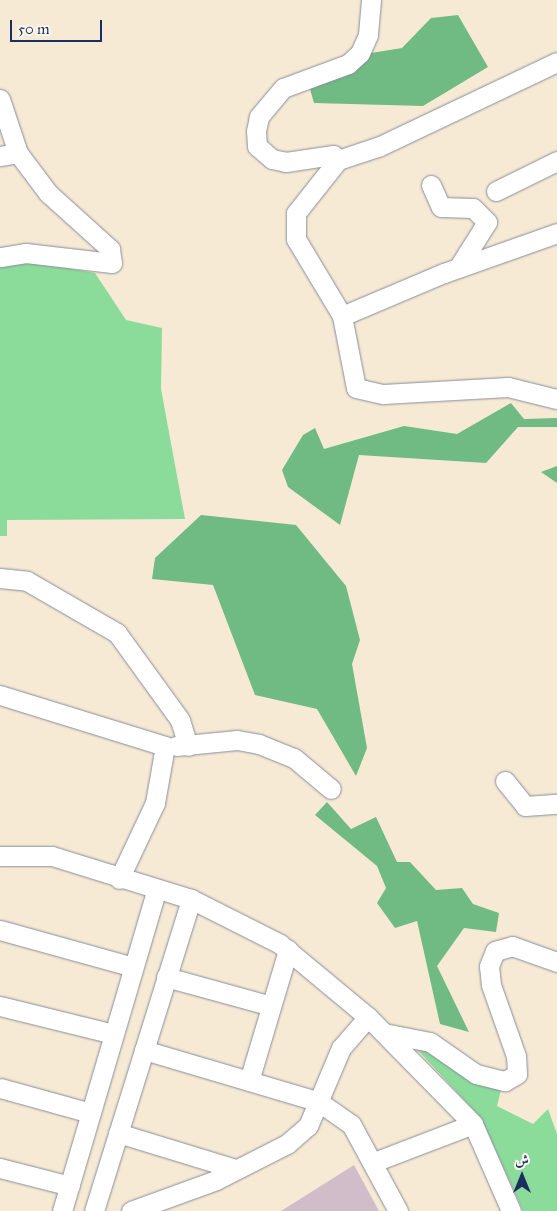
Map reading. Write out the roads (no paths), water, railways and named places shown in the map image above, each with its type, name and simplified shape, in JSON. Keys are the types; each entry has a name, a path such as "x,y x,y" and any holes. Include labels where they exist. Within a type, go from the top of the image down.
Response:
{"street":[{"path":"338,160 333,154 317,154 286,162 263,155 257,146 259,117 283,88 348,64 360,53 368,35 371,0"},
{"path":"557,62 380,146 338,160 296,213 296,239 342,316 356,388 383,394 508,387 557,398"},
{"path":"0,99 9,154 48,193 110,249 112,263 26,253 0,257"},
{"path":"496,191 557,161"},
{"path":"431,185 441,207 473,208 487,222 458,268"},
{"path":"342,316 458,268 557,233"},
{"path":"0,578 27,581 117,633 180,720 188,746"},
{"path":"0,695 165,746 188,746 237,740 259,744 294,758 331,789"},
{"path":"120,879 155,803 165,746"},
{"path":"504,781 525,806 557,804"},
{"path":"0,856 52,856 120,879 191,899 288,950 368,1017 473,1124 511,1211"},
{"path":"62,1211 157,889"},
{"path":"94,1211 191,899"},
{"path":"0,930 133,967"},
{"path":"384,1033 430,1042 476,1074 505,1081 517,1074 516,1065 491,985 489,966 495,951 512,946 557,962"},
{"path":"248,1081 288,950"},
{"path":"166,977 271,1006"},
{"path":"0,1006 114,1034"},
{"path":"131,1211 236,1169 287,1144 308,1126 341,1048 368,1017"},
{"path":"144,1050 319,1102 351,1124 374,1162 398,1211"},
{"path":"0,1088 91,1113"},
{"path":"374,1162 473,1124"},
{"path":"118,1133 236,1169"},
{"path":"0,1168 70,1186"}]}
